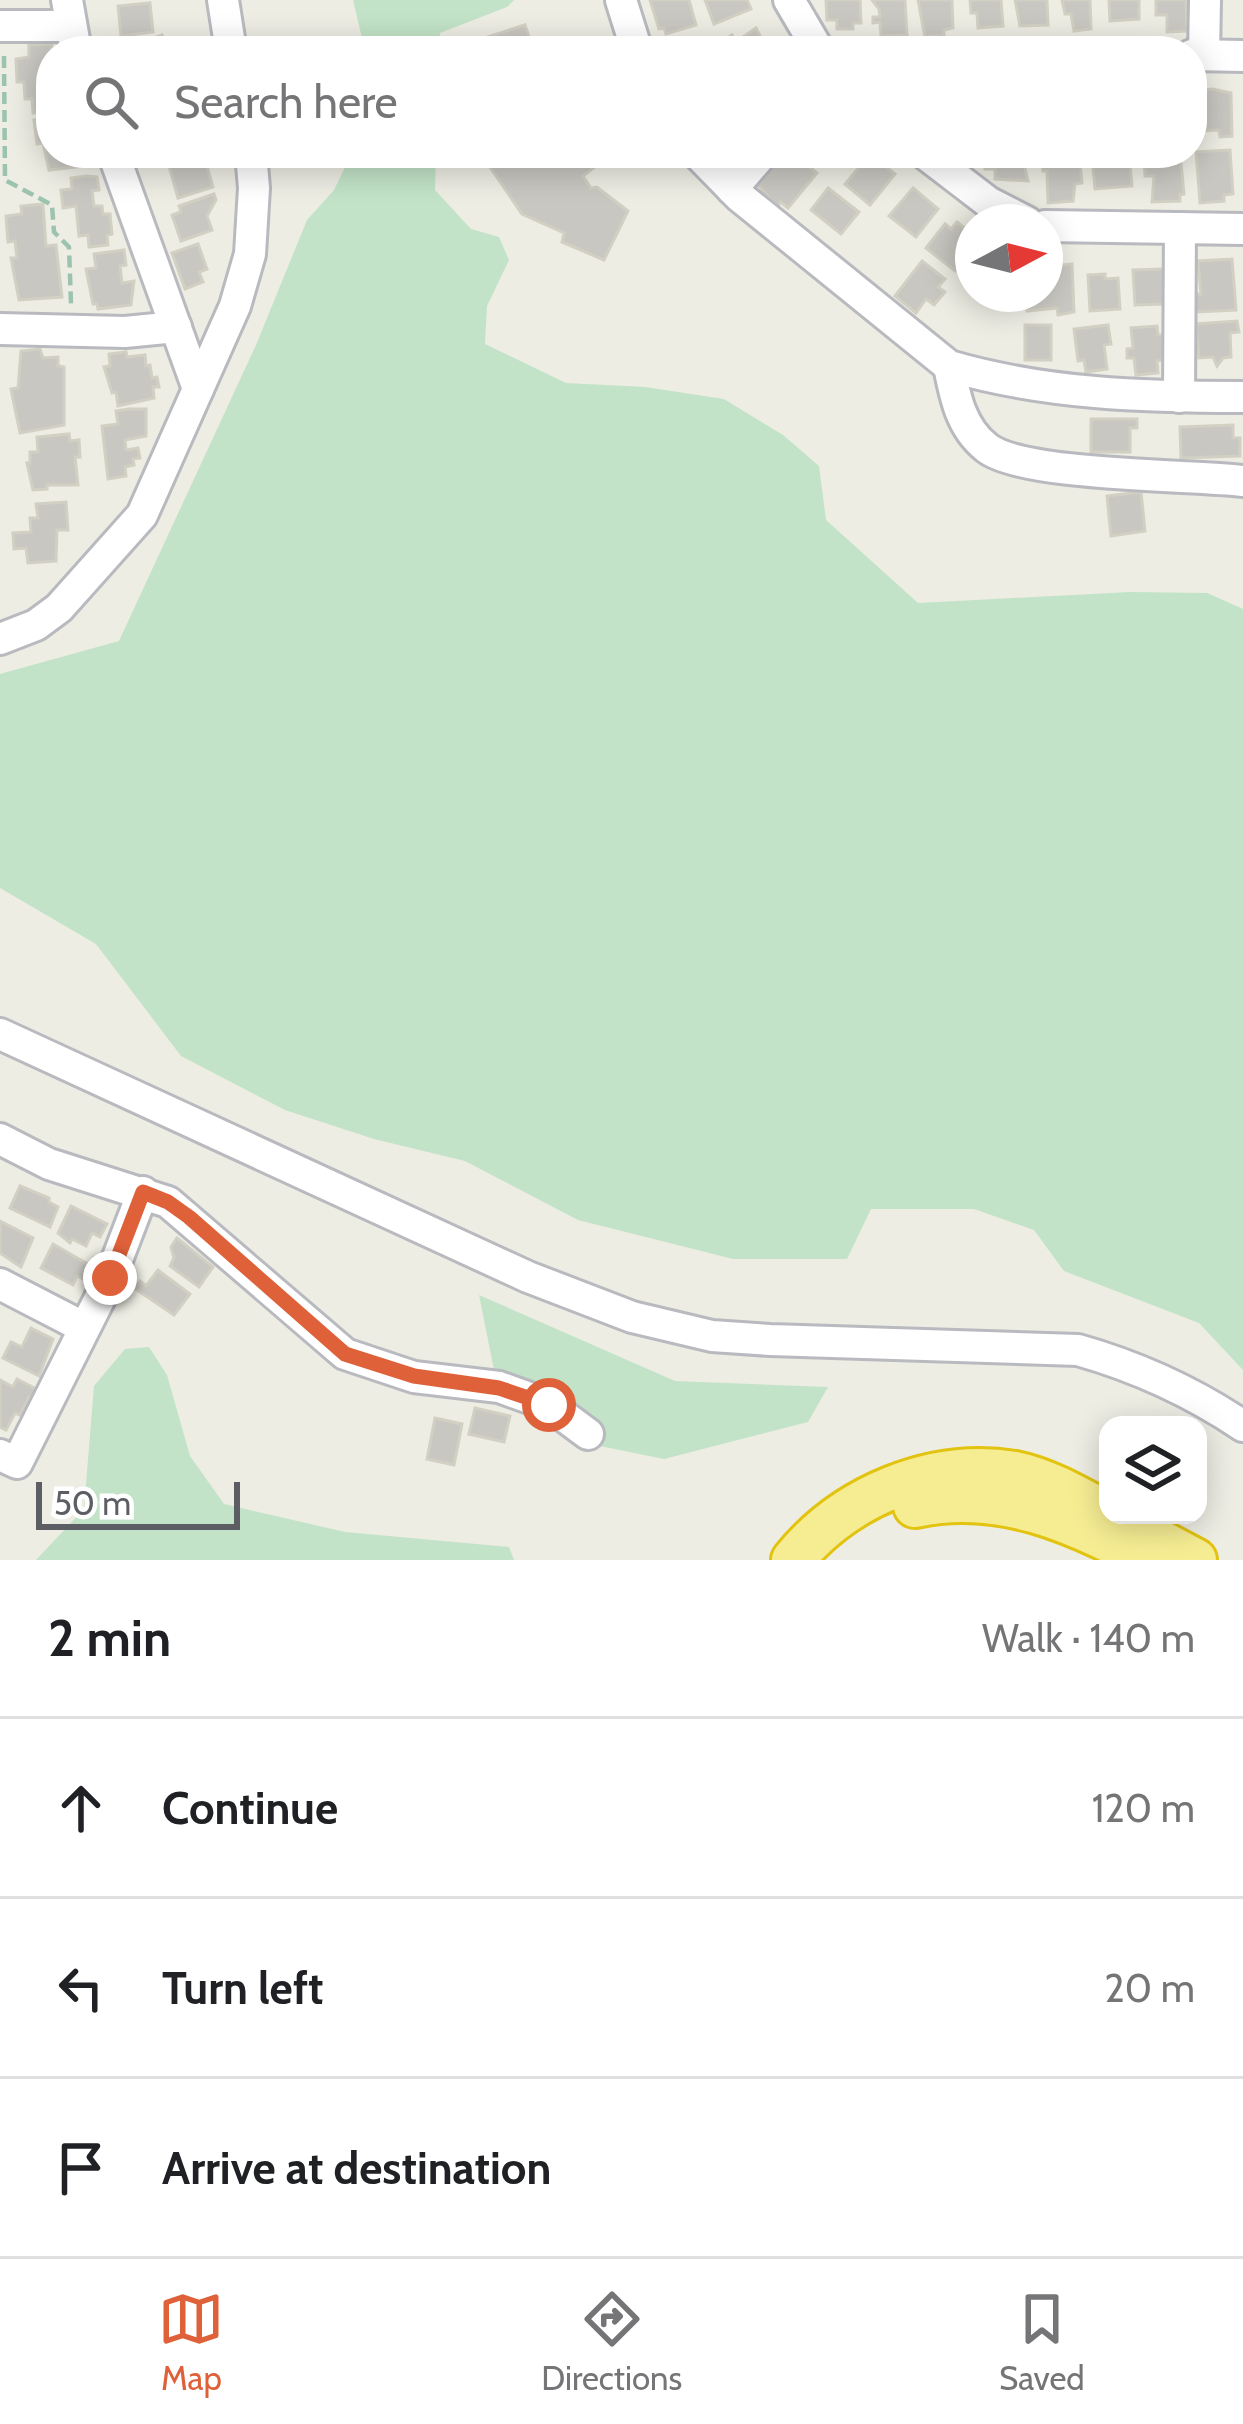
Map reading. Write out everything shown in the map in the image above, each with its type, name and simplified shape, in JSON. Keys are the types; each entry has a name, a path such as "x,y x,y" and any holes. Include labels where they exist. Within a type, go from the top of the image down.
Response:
{"highway":[{"path":"793,1560 818,1529 889,1487 932,1475 1017,1473 1099,1510"},
{"path":"825,1560 861,1529 919,1504 981,1501 1021,1505 1067,1521 1147,1560"},
{"path":"1128,1524 1195,1560"}],"street":[{"path":"223,0 228,36"},
{"path":"621,0 632,36"},
{"path":"789,0 810,36"},
{"path":"1200,36 1205,0"},
{"path":"2,26 71,26"},
{"path":"1207,55 1243,56"},
{"path":"118,168 198,389"},
{"path":"0,639 36,625 59,608 142,515 235,306 250,254 252,168"},
{"path":"712,168 949,366 1088,393 1243,397"},
{"path":"732,189 750,168"},
{"path":"944,168 992,204"},
{"path":"1063,226 1243,229"},
{"path":"1179,397 1180,228"},
{"path":"0,329 148,331 176,327"},
{"path":"949,366 960,414 987,448 1004,458 1038,467 1243,481"},
{"path":"0,1034 528,1276 632,1317 712,1336 1078,1350 1187,1390 1243,1426"},
{"path":"0,1139 64,1169 168,1202 345,1354 414,1376 499,1388 549,1405 588,1434"},
{"path":"0,1455 17,1463 110,1278 143,1192"},
{"path":"0,1284 83,1327"}],"path":[{"path":"2,26 5,180 52,205 55,232 69,247 72,331"}],"green space":[{"path":"353,0 514,0 440,36 361,36"},
{"path":"345,168 436,168 435,190 471,229 499,237 509,260 487,306 485,344 566,383 645,387 724,399 783,435 819,466 826,520 918,603 1130,592 1207,593 1243,609 1243,1370 1199,1323 1064,1271 1034,1230 974,1209 871,1209 847,1259 733,1259 578,1220 465,1161 374,1139 285,1110 181,1056 96,944 0,888 0,674 119,641 256,345 307,220 334,190"},
{"path":"479,1295 675,1381 828,1387 808,1422 664,1459 570,1440 495,1375"},
{"path":"149,1347 167,1375 190,1456 224,1504 345,1532 509,1547 514,1560 36,1560 84,1509 94,1386 125,1349"}],"building":[{"path":"650,0 689,0 696,25 666,34 664,28 659,29"},
{"path":"705,0 747,0 751,9 714,24"},
{"path":"826,0 860,0 861,23 853,23 853,29 837,29 837,20 827,20"},
{"path":"872,0 905,0 907,35 881,36 880,22 873,23 873,17 880,17 879,9"},
{"path":"918,0 952,0 953,28 944,30 944,35 925,36"},
{"path":"970,0 1001,0 1003,26 978,28"},
{"path":"1015,0 1047,0 1048,25 1020,26"},
{"path":"1062,0 1090,0 1091,29 1074,31"},
{"path":"1109,0 1139,0 1139,19 1110,21"},
{"path":"1156,0 1186,0 1187,31 1167,32 1167,15 1156,15"},
{"path":"150,3 153,32 121,36 118,6"},
{"path":"525,25 529,36 491,36"},
{"path":"29,45 36,45 33,113 32,99 25,99 24,82 17,82 16,59 29,57"},
{"path":"1207,90 1231,93 1232,136 1207,131"},
{"path":"1230,150 1233,194 1224,195 1224,201 1200,203 1197,168 1207,168 1207,151"},
{"path":"170,168 207,168 213,187 178,198"},
{"path":"491,168 593,168 583,176 591,188 597,187 628,211 604,260 562,242 564,233 522,214"},
{"path":"772,168 811,168 817,173 788,208 781,202 777,207 758,185"},
{"path":"858,168 888,168 895,174 870,205 845,184"},
{"path":"1025,168 1028,181 995,179 995,169 985,169"},
{"path":"1080,168 1082,183 1075,184 1073,201 1048,203 1047,171 1043,171"},
{"path":"1093,168 1130,168 1132,186 1095,189"},
{"path":"1145,168 1181,168 1184,194 1180,201 1152,202 1154,176 1145,176"},
{"path":"97,177 94,206 110,214 108,245 89,247 88,235 79,236 76,206 63,208 61,190 72,189 71,178"},
{"path":"828,188 859,212 841,234 811,210"},
{"path":"913,188 938,209 916,237 889,216"},
{"path":"214,194 216,200 207,216 212,230 181,241 172,215 181,212 179,206"},
{"path":"43,204 46,246 56,245 62,297 19,300 11,258 17,258 15,241 8,242 6,216 22,214 21,206"},
{"path":"945,224 951,229 955,224 955,271 926,248"},
{"path":"198,244 207,269 199,272 203,282 185,289 172,253"},
{"path":"124,250 122,283 134,281 131,305 98,309 86,269 96,268 94,254"},
{"path":"1232,259 1236,310 1196,312 1195,294 1201,294 1198,261"},
{"path":"922,261 945,279 938,287 945,292 934,305 926,299 916,313 895,296"},
{"path":"1072,264 1074,312 1058,315 1063,312 1063,265"},
{"path":"1163,269 1164,304 1135,305 1133,270"},
{"path":"1105,274 1105,279 1118,278 1120,309 1090,311 1088,275"},
{"path":"1237,321 1239,332 1230,333 1231,357 1217,366 1213,357 1199,358 1196,324"},
{"path":"1025,325 1051,325 1051,360 1025,360"},
{"path":"1108,325 1107,369 1086,372 1084,360 1078,361 1074,329"},
{"path":"1157,326 1158,335 1163,335 1164,360 1157,361 1158,373 1136,375 1134,358 1127,358 1127,349 1133,348 1131,328"},
{"path":"40,349 43,358 58,357 58,366 64,367 64,425 20,433 11,389 18,388 21,351"},
{"path":"126,352 127,357 145,355 159,387 153,387 154,398 118,406 104,367 110,366 109,354"},
{"path":"146,409 146,436 125,440 126,450 138,448 140,458 125,467 126,476 108,479 102,426 118,424 116,411"},
{"path":"1091,419 1137,419 1137,428 1130,428 1130,452 1091,452"},
{"path":"1233,425 1233,438 1240,438 1240,456 1181,458 1180,427"},
{"path":"69,434 70,441 79,440 80,457 75,457 78,485 33,490 27,463 30,452 38,452 37,437"},
{"path":"1141,492 1145,531 1111,536 1107,496"},
{"path":"66,502 68,530 57,530 56,561 28,563 26,548 14,549 13,533 31,532 30,518 38,518 36,504"},
{"path":"20,1186 58,1207 50,1227 10,1208"},
{"path":"71,1206 107,1224 100,1237 92,1233 86,1246 72,1239 70,1243 58,1233"},
{"path":"0,1221 33,1238 21,1267 0,1253"},
{"path":"177,1238 213,1267 199,1287 170,1266 171,1247"},
{"path":"53,1244 93,1267 86,1280 77,1276 73,1285 41,1268"},
{"path":"158,1270 190,1294 174,1315 134,1288 140,1281 146,1286"},
{"path":"31,1328 53,1339 39,1376 3,1358 11,1342 22,1347"},
{"path":"17,1379 38,1390 6,1430 0,1427 0,1380 13,1387"},
{"path":"475,1408 510,1416 504,1442 469,1434"},
{"path":"435,1418 462,1424 454,1465 427,1459"}],"route":[{"path":"110,1278 143,1192 189,1217 345,1354 414,1376 499,1388 549,1405"}]}
